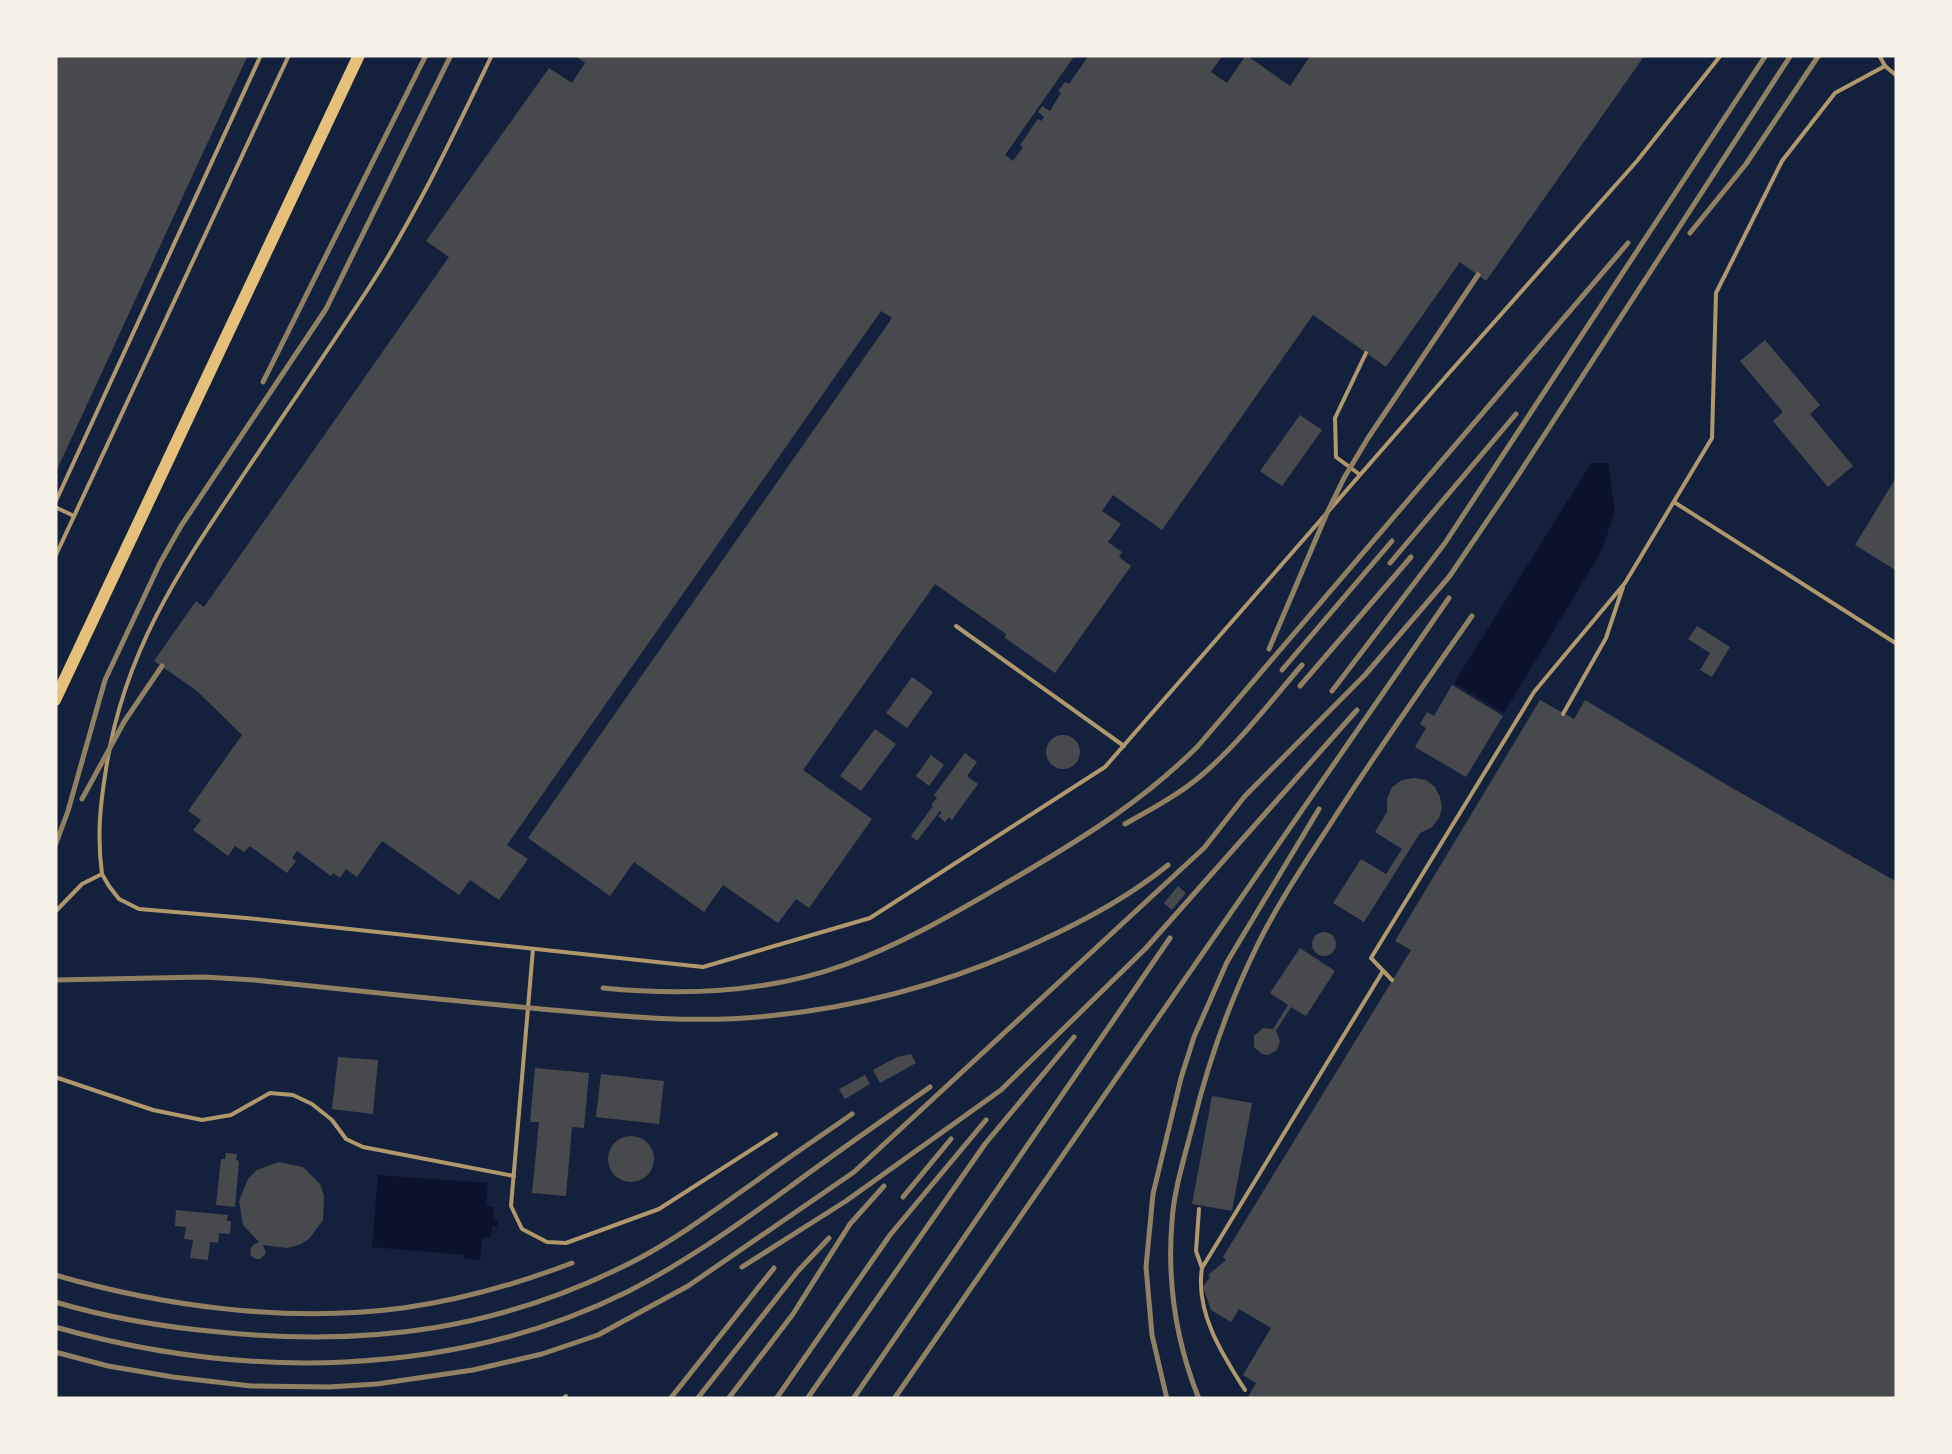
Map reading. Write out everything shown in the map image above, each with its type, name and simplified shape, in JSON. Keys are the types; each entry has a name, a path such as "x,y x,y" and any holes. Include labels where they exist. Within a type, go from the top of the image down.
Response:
{"main road":[{"path":"55,700 359,55"}],"lane":[{"path":"74,516 55,505 262,55"},
{"path":"55,557 289,55"},
{"path":"492,55 398,240 189,557 148,629 117,711 98,840 102,874 108,886 119,899 139,909 704,967 870,918 1105,767 1637,161 1721,55"},
{"path":"1879,55 1884,66 1897,76"},
{"path":"1392,980 1371,958 1534,692 1625,583 1712,438 1716,294 1782,161 1835,93 1884,66"},
{"path":"1360,475 1336,457 1335,418 1366,353"},
{"path":"1674,502 1897,644"},
{"path":"1564,714 1606,638 1625,583"},
{"path":"956,626 1124,746"},
{"path":"55,912 82,884 102,874"},
{"path":"534,949 512,1206 522,1230 547,1242 566,1243 659,1209 776,1134"},
{"path":"1245,1390 1202,1306 1202,1268 1383,971"},
{"path":"55,1077 153,1110 202,1120 231,1115 270,1093 293,1096 322,1112 346,1139 363,1148 514,1176"},
{"path":"1199,1209 1196,1251 1202,1268"}],"water":[{"path":"1591,463 1608,463 1615,510 1602,550 1504,713 1454,683"},
{"path":"378,1175 488,1183 486,1206 494,1207 493,1218 498,1220 497,1227 492,1226 491,1238 482,1238 480,1260 464,1255 372,1247"}],"building":[{"path":"55,55 248,55 55,474"},
{"path":"574,55 1075,55 1005,155 1013,161 1038,119 1042,121 1044,117 1038,112 1042,106 1050,111 1061,93 1058,91 1065,82 1069,84 1089,55 1223,55 1211,72 1227,83 1246,55 1290,86 1311,55 1645,55 1486,281 1460,262 1386,367 1313,315 1162,530 1113,495 1102,511 1121,524 1108,542 1122,552 1119,557 1131,566 1055,673 935,584 803,770 872,819 809,908 796,899 778,923 723,885 704,912 634,862 610,896 528,838 892,318 881,311 507,845 528,859 499,900 470,880 459,895 382,841 357,877 346,869 340,878 333,873 331,876 297,851 292,858 296,861 287,873 250,846 244,852 235,846 228,856 193,830 201,820 188,811 242,735 197,691 154,661 196,601 204,607 449,257 426,241 549,68 572,83 585,63"},
{"path":"1765,340 1820,405 1810,414 1853,466 1828,487 1773,421 1783,412 1740,361"},
{"path":"1300,415 1322,430 1282,486 1260,471"},
{"path":"1897,476 1897,571 1855,545"},
{"path":"1697,626 1730,647 1712,677 1700,670 1710,653 1688,639"},
{"path":"912,677 933,692 907,728 886,713"},
{"path":"1452,685 1503,716 1466,777 1415,747 1426,728 1420,724 1427,712 1434,716"},
{"path":"1540,700 1574,719 1585,700 1897,882 1897,1399 1247,1399 1256,1383 1243,1375 1271,1328 1239,1309 1231,1322 1211,1310 1203,1287 1208,1275 1226,1260 1223,1257 1411,950 1395,941"},
{"path":"875,729 896,744 861,791 840,776"},
{"path":"1063,735 1075,740 1080,752 1075,764 1063,769 1051,764 1046,752 1051,740"},
{"path":"965,753 977,762 967,776 978,784 952,820 949,817 945,822 938,816 940,811 917,841 911,836 933,806 937,798 934,795"},
{"path":"931,755 944,765 929,786 916,776"},
{"path":"1414,778 1435,787 1442,808 1439,818 1420,833 1364,922 1333,903 1361,859 1386,874 1402,849 1375,832 1387,812 1392,787"},
{"path":"1178,886 1186,893 1172,910 1164,903"},
{"path":"1324,932 1333,935 1333,953 1324,956 1315,953 1312,944 1315,935"},
{"path":"1300,948 1335,971 1306,1016 1291,1007 1276,1031 1280,1041 1277,1050 1262,1054 1254,1047 1254,1036 1263,1028 1273,1029 1288,1005 1270,993"},
{"path":"911,1054 916,1063 880,1083 873,1070"},
{"path":"338,1057 378,1060 373,1114 332,1109"},
{"path":"535,1068 589,1073 584,1128 572,1127 566,1196 532,1193 539,1122 530,1122"},
{"path":"601,1074 664,1081 659,1124 596,1117"},
{"path":"865,1075 870,1084 845,1099 839,1089"},
{"path":"1212,1096 1252,1103 1232,1211 1192,1204"},
{"path":"631,1136 647,1143 654,1159 647,1175 631,1182 615,1175 608,1159 615,1143"},
{"path":"226,1153 237,1154 239,1161 235,1207 216,1205 221,1159 225,1159"},
{"path":"279,1162 303,1167 320,1184 323,1220 309,1239 299,1245 263,1245 266,1253 256,1259 250,1250 259,1242 243,1225 239,1201 248,1179 257,1170"},
{"path":"176,1210 228,1215 230,1234 219,1233 218,1243 210,1242 208,1260 190,1258 193,1240 184,1239 186,1227 175,1226"}],"railway":[{"path":"263,382 426,55"},
{"path":"55,846 105,680 160,563 326,309 451,55"},
{"path":"1332,691 1445,543 1766,55"},
{"path":"55,1352 108,1366 251,1386 377,1384 473,1370 542,1354 598,1335 688,1286 854,1172 1204,848 1245,796 1365,675 1449,577 1791,55"},
{"path":"1690,233 1746,164 1819,55"},
{"path":"603,988 725,990 785,982 844,965 956,912 1114,816 1198,746 1628,243"},
{"path":"1269,649 1344,478 1478,275"},
{"path":"1390,563 1516,414"},
{"path":"1282,670 1392,541"},
{"path":"1300,686 1411,557"},
{"path":"894,1399 1449,598"},
{"path":"1199,1399 1184,1356 1175,1311 1172,1221 1183,1160 1220,1034 1247,968 1283,899 1472,616"},
{"path":"1125,824 1175,795 1217,762 1302,665"},
{"path":"82,799 124,722 162,666"},
{"path":"742,1267 846,1201 1001,1090 1146,948 1357,710"},
{"path":"1167,1399 1152,1335 1146,1267 1153,1194 1181,1078 1194,1037 1227,962 1319,809"},
{"path":"55,980 204,977 626,1016 768,1016 872,999 973,969 1089,917 1168,865"},
{"path":"853,1399 1170,938"},
{"path":"807,1399 985,1144 1074,1037"},
{"path":"55,1327 199,1356 272,1362 345,1362 418,1355 490,1342 560,1321 669,1269 930,1087"},
{"path":"55,1302 157,1325 275,1336 382,1334 485,1317 587,1283 638,1259 700,1221 852,1114"},
{"path":"776,1399 890,1235 986,1120"},
{"path":"903,1197 951,1139"},
{"path":"728,1399 793,1314 850,1224 884,1186"},
{"path":"697,1399 798,1271 829,1238"},
{"path":"55,1275 183,1303 316,1314 446,1301 572,1263"},
{"path":"670,1399 774,1268"}]}
